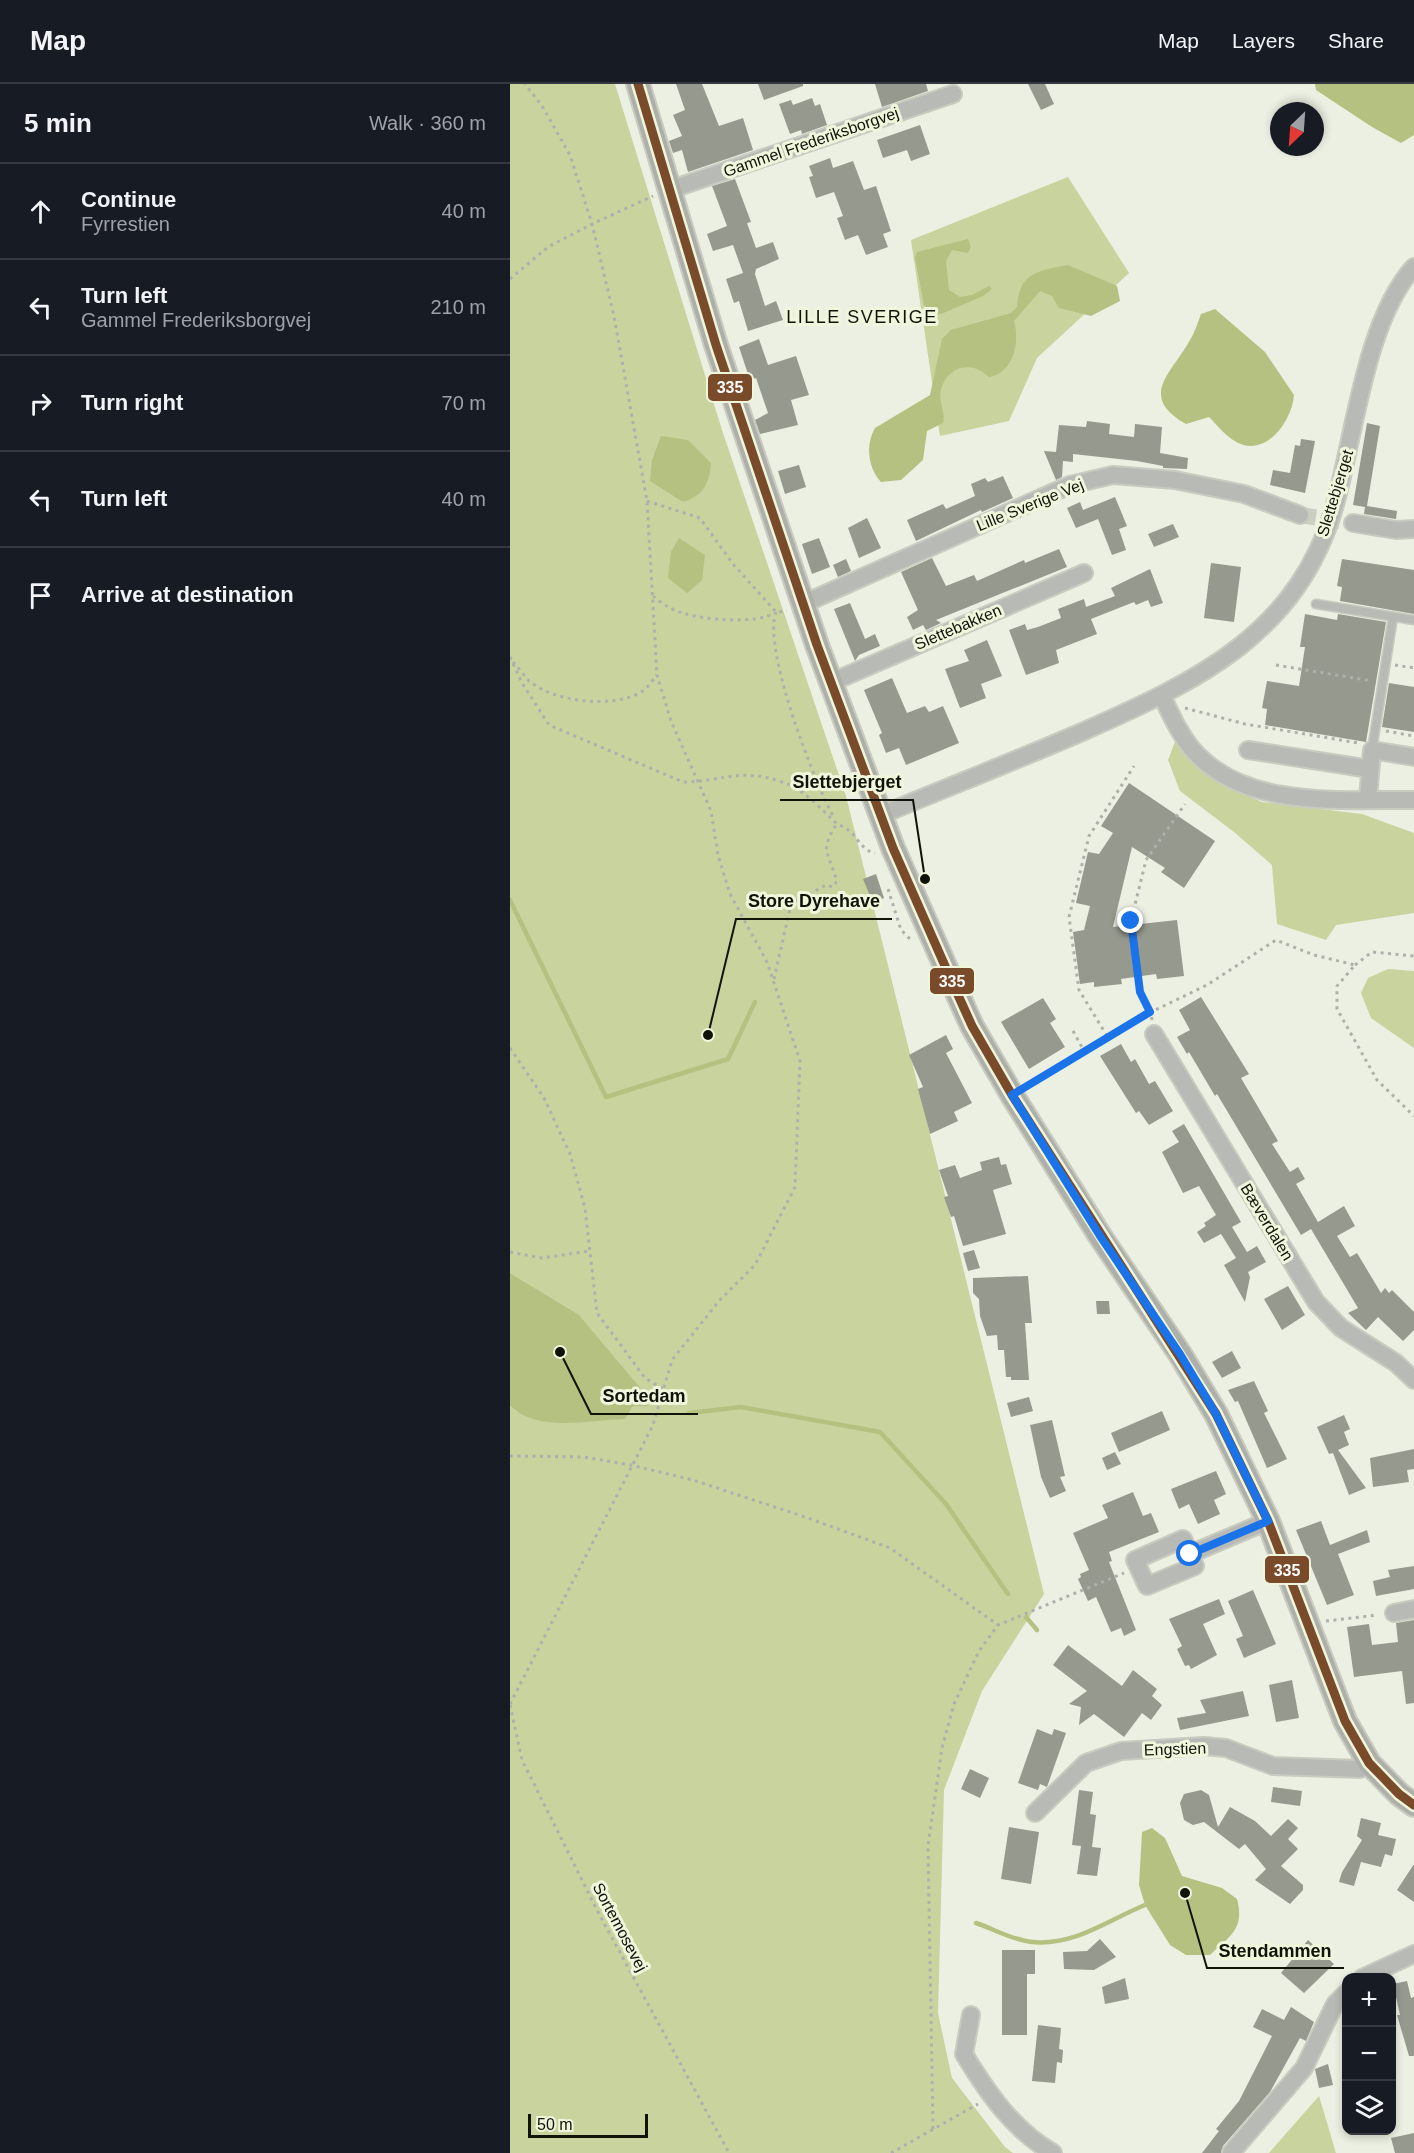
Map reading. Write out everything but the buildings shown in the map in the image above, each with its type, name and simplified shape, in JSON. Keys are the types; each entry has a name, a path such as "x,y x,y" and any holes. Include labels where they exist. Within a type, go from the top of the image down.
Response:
{"street":[{"path":"638,84 663,192 719,353 792,604 817,645 895,851 972,1026 1100,1236 1180,1354 1211,1405 1268,1521 1344,1721 1369,1763 1399,1794 1414,1805"},
{"name":"Gammel Frederiksborgvej","path":"663,192 954,94"},
{"name":"Slettebjerget","path":"881,815 1165,703 1246,643 1285,602 1310,565 1336,503 1381,319 1403,279 1414,267"},
{"name":"Lille Sverige Vej","path":"792,604 1070,485 1113,475 1175,480 1244,494 1300,515"},
{"path":"1353,523 1396,530 1414,529"},
{"name":"Slettebakken","path":"832,682 1084,573"},
{"path":"1165,703 1192,749 1211,767 1233,781 1258,790 1283,795 1414,800"},
{"path":"1368,799 1372,748 1414,757"},
{"path":"1248,750 1370,769"},
{"name":"Bæverdalen","path":"1154,1034 1316,1302 1341,1328 1396,1363 1414,1380"},
{"path":"1190,1554 1268,1521"},
{"path":"1184,1539 1190,1554 1195,1566 1147,1586 1135,1560 1184,1539"},
{"path":"1394,1613 1414,1609"},
{"name":"Engstien","path":"1035,1813 1086,1764 1121,1751 1204,1746 1226,1748 1273,1766 1360,1768 1369,1763"},
{"path":"1371,1973 1414,1954"},
{"path":"1231,2153 1304,2068 1335,2004 1342,1998"},
{"path":"971,2015 964,2054 990,2097 1037,2144 1053,2153"}],"lane":[{"path":"1316,604 1414,621"},
{"path":"1372,748 1394,617"}],"path":[{"path":"510,1705 553,1625 578,1567 653,1425 672,1360 719,1301 755,1265 795,1187 800,1061 767,962 730,894 718,855 711,811 671,721 657,675 647,501 614,316 592,224 570,155 543,106 525,84"},
{"path":"510,279 548,248 592,224 663,192"},
{"path":"647,501 700,518 733,564 776,612"},
{"path":"653,596 687,615 748,619 767,618 792,604 792,622"},
{"path":"776,612 772,623 775,647 801,746 838,825"},
{"path":"510,658 530,681 552,693 576,700 625,699 642,692 657,675"},
{"path":"510,658 522,683 549,725 683,782 699,782 744,773 784,782 823,807 838,825 849,830 871,853 895,851"},
{"path":"1386,664 1414,668"},
{"path":"1276,665 1383,682"},
{"path":"1165,703 1245,724 1372,748"},
{"path":"1375,729 1414,736"},
{"path":"1107,1036 1079,990 1069,917 1089,836 1134,766"},
{"path":"1154,1034 1150,1012 1140,992 1131,921 1146,860 1185,804"},
{"path":"773,981 791,904 826,885 833,887 837,880 826,850 829,837 838,825"},
{"path":"888,884 901,930 915,944"},
{"path":"1012,1095 1107,1036 1150,1012 1207,985 1276,940 1314,955 1355,965"},
{"path":"1414,956 1372,952 1355,965 1337,986 1336,1009 1377,1080 1414,1116"},
{"path":"1073,1031 1084,1051"},
{"path":"510,1048 544,1098 570,1154 585,1208 597,1314 645,1378 663,1389"},
{"path":"510,1252 542,1258 590,1251"},
{"path":"510,1456 583,1456 693,1480 890,1548 998,1625"},
{"path":"933,2129 928,1846 942,1748 954,1704 979,1651 998,1625 1126,1572 1135,1560"},
{"path":"1308,1626 1325,1621 1329,1623 1394,1613"},
{"name":"Sortemosevej","path":"510,1705 522,1760 598,1914 729,2153"},
{"path":"891,2153 990,2097"}],"shaded area":[{"path":"510,84 615,84 722,430 846,796 1044,1594 982,1691 944,1790 938,2013 952,2078 1005,2147 1013,2153 510,2153 510,1406 517,1412 578,1314 510,1273"},
{"path":"1315,84 1414,84 1414,135 1401,143 1316,90"},
{"path":"1068,177 1129,273 1037,358 1009,421 940,436 911,240"},
{"path":"968,239 971,247 968,253 952,250 946,261 949,290 960,297 972,295 989,286 992,289 983,296 941,314 935,314 924,305 915,258 917,252"},
{"path":"1068,265 1117,286 1120,301 1091,316 1059,308 1052,296 1040,291 1014,321 1016,338 1009,363 997,374 989,377 975,368 968,367 949,375 940,394 944,415 943,423 927,431 923,460 901,480 881,482 873,470 869,456 872,435 875,428 930,395 942,339 951,330 1011,313 1017,307 1019,295 1026,280 1039,272"},
{"path":"1215,309 1265,352 1294,395 1292,406 1282,427 1274,436 1255,446 1244,445 1233,440 1209,417 1186,424 1171,414 1163,404 1161,394 1168,374 1192,337 1201,314"},
{"path":"661,436 688,440 711,463 709,477 704,488 696,496 683,502 650,481 652,460"},
{"path":"679,538 705,555 702,580 687,593 668,578 671,552"},
{"path":"1176,739 1236,791 1262,802 1362,814 1414,833 1414,913 1336,925 1326,940 1277,924 1272,865 1234,832 1180,791 1168,760"},
{"path":"1388,969 1414,971 1414,1048 1371,1018 1361,993 1368,978"},
{"path":"510,1273 578,1314 642,1390 625,1419 549,1422 535,1420 510,1406"},
{"path":"1152,1828 1165,1838 1182,1876 1222,1888 1237,1899 1239,1918 1237,1925 1229,1937 1210,1955 1186,1955 1170,1945 1145,1905 1139,1885 1142,1832"},
{"path":"1319,2096 1336,2153 1269,2153"}],"waterway":[{"path":"510,900 606,1097 728,1059 755,1002"},
{"path":"628,1404 646,1404"},
{"path":"689,1413 741,1407 880,1432 946,1504 1008,1594"},
{"path":"1026,1617 1037,1630"},
{"path":"976,1923 1017,1939 1048,1942 1091,1931 1145,1905"}],"tunnel":[{"path":"1300,515 1353,523"}],"transit line":[{"name":"335","path":"638,84 716,345 817,645 893,848 949,975 972,1026 1012,1095 1216,1414 1268,1521 1345,1721 1369,1763 1399,1794 1414,1805"}],"place":[{"name":"Slettebjerget","path":"925,879"},
{"name":"Store Dyrehave","path":"708,1035"},
{"name":"Sortedam","path":"560,1352"},
{"name":"Stendammen","path":"1185,1893"}],"district":[{"name":"LILLE SVERIGE","path":"862,317"}],"route":[{"path":"1131,921 1140,992 1150,1012 1012,1095 1100,1236 1180,1354 1216,1414 1268,1521 1190,1554"}]}
